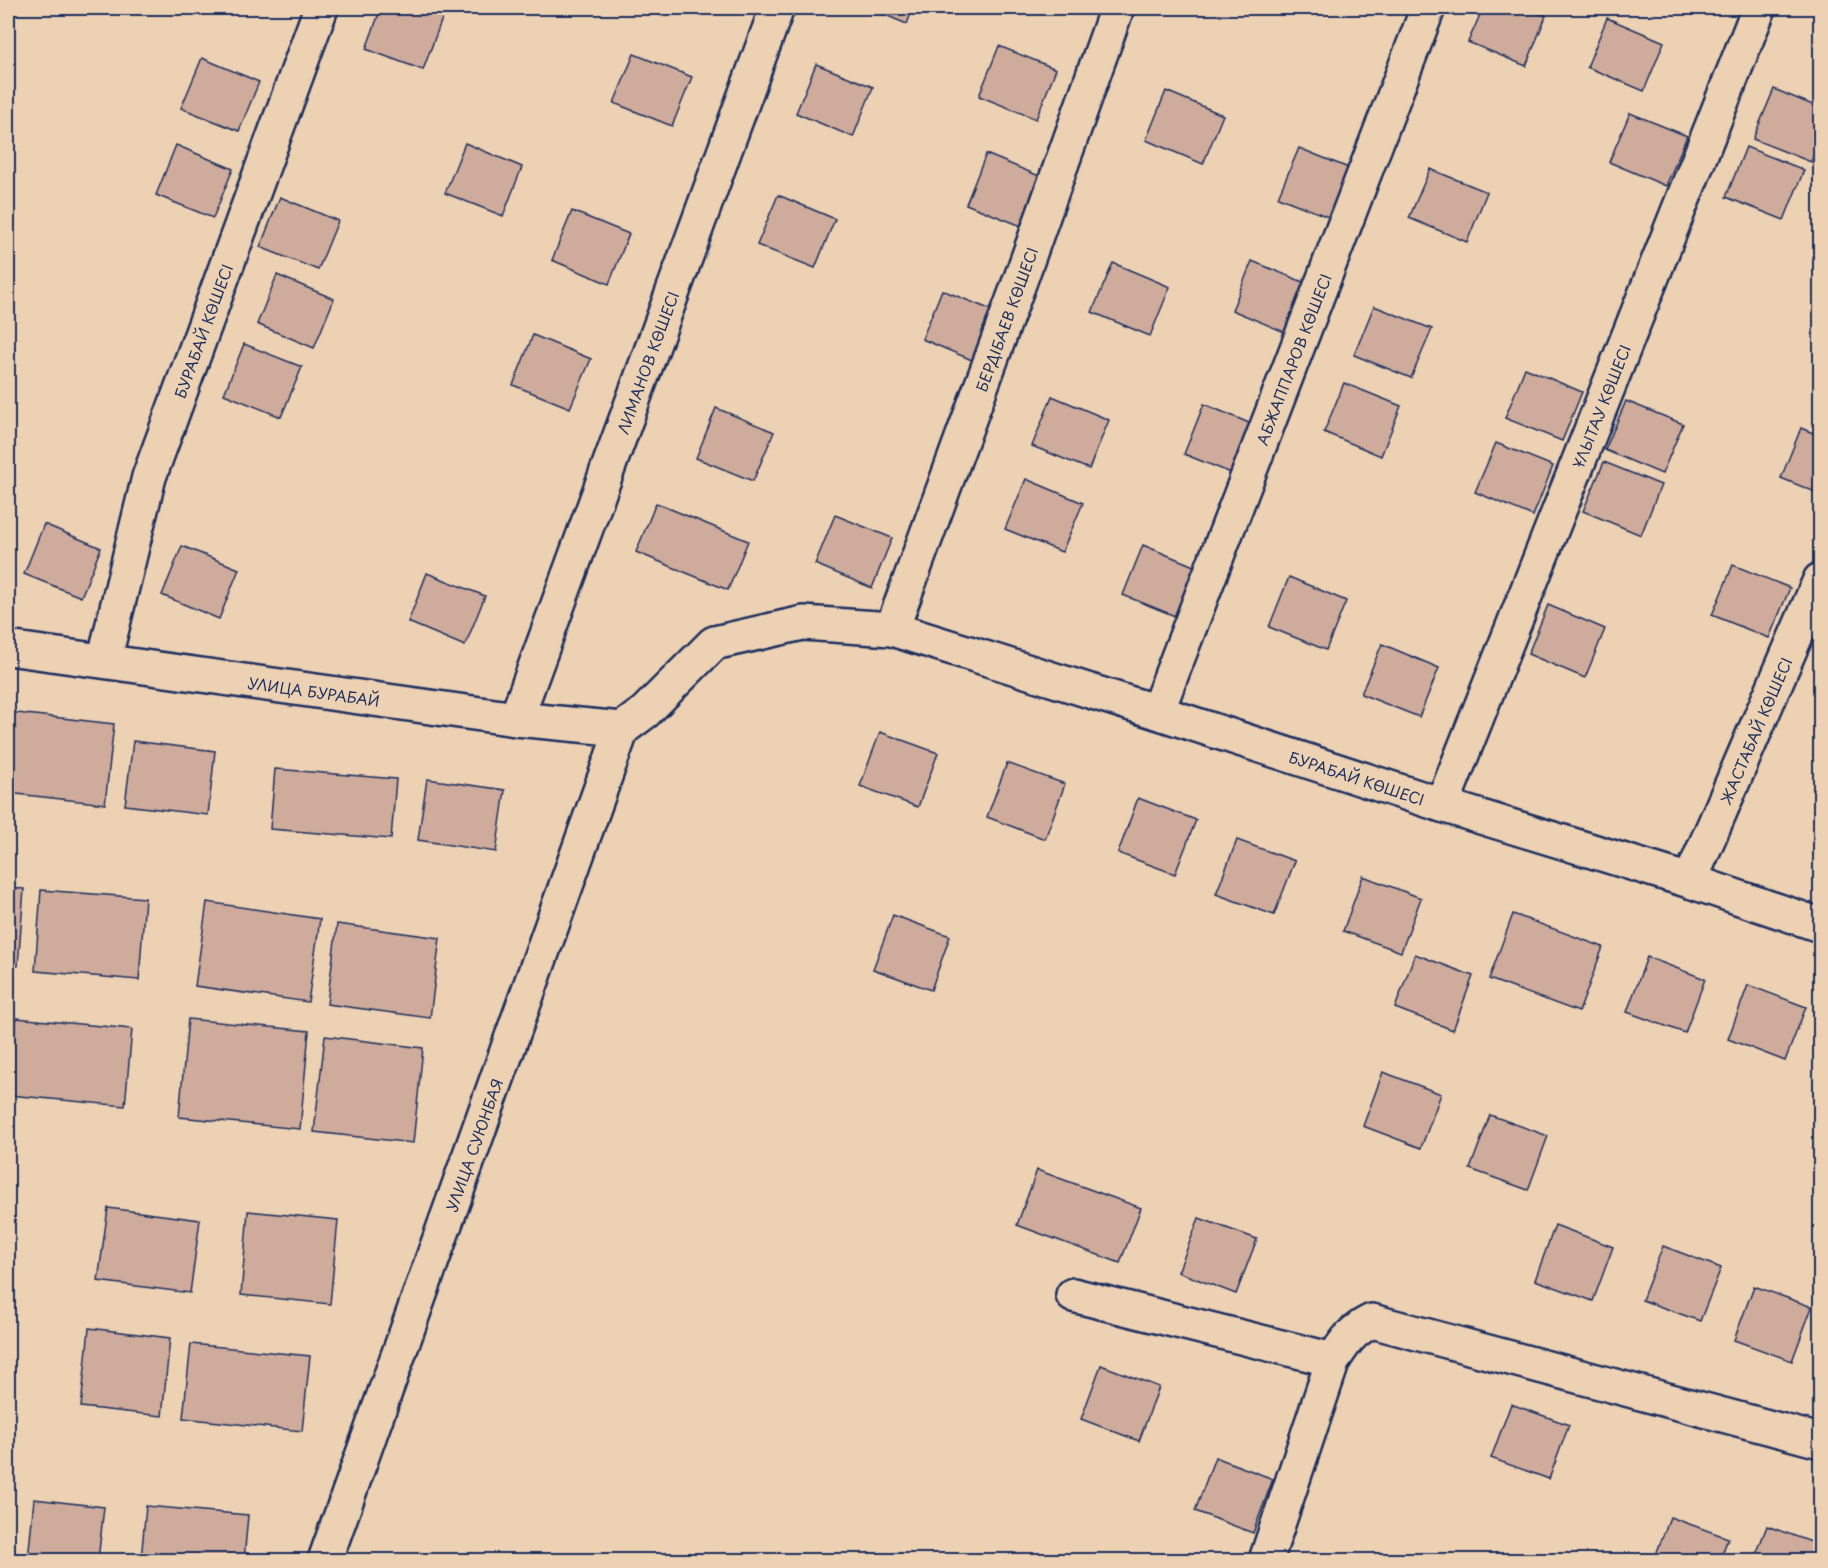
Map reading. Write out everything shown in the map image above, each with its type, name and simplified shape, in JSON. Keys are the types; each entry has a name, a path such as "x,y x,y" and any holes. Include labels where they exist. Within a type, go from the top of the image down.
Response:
{"street":[{"name":"БУРАБАЙ КӨШЕСІ","path":"104,661 149,477 321,8"},
{"name":"ЛИМАНОВ КӨШЕСІ","path":"516,719 777,8"},
{"name":"БЕРДІБАЕВ КӨШЕСІ","path":"892,629 1117,8"},
{"name":"АБЖАППАРОВ КӨШЕСІ","path":"1157,711 1428,8"},
{"name":"ҰЛЫТАУ КӨШЕСІ","path":"1442,805 1759,8"},
{"name":"ЖАСТАБАЙ КӨШЕСІ","path":"1690,881 1821,580"},
{"name":"БУРАБАЙ КӨШЕСІ","path":"622,729 645,712 714,643 803,623 892,629 1157,711 1442,805 1690,881 1821,925"},
{"name":"УЛИЦА БУРАБАЙ","path":"8,648 516,719 622,729"},
{"name":"УЛИЦА СУЮНБАЯ","path":"325,1560 622,729"},
{"path":"1073,1295 1333,1360"},
{"path":"1266,1560 1333,1360 1350,1335 1359,1327 1372,1321 1821,1441"}],"building":[{"path":"381,8 421,8 443,16 423,70 366,49"},
{"path":"868,8 913,8 907,24"},
{"path":"1483,8 1525,8 1546,16 1526,66 1468,42"},
{"path":"1607,18 1664,42 1644,91 1587,67"},
{"path":"999,46 1056,69 1036,119 979,96"},
{"path":"634,54 692,77 672,126 614,103"},
{"path":"202,58 259,82 239,131 181,108"},
{"path":"816,64 873,87 853,137 796,113"},
{"path":"1774,89 1820,108 1820,139 1811,162 1753,139"},
{"path":"1166,91 1223,115 1203,164 1146,140"},
{"path":"1630,113 1687,136 1666,186 1609,162"},
{"path":"465,143 522,167 503,216 445,193"},
{"path":"176,145 233,169 213,218 156,195"},
{"path":"1746,147 1804,170 1784,220 1726,197"},
{"path":"1299,148 1356,171 1336,220 1278,197"},
{"path":"986,154 1044,178 1024,227 966,204"},
{"path":"1430,169 1487,192 1467,242 1409,218"},
{"path":"778,195 835,219 815,268 757,245"},
{"path":"280,197 338,221 318,270 260,247"},
{"path":"572,211 629,234 609,284 552,260"},
{"path":"1252,261 1310,285 1289,334 1232,310"},
{"path":"1113,263 1170,287 1150,336 1092,312"},
{"path":"277,275 334,299 314,348 257,324"},
{"path":"942,290 999,313 979,363 922,339"},
{"path":"1374,306 1432,329 1411,378 1354,355"},
{"path":"533,335 591,359 570,408 513,385"},
{"path":"244,344 302,367 281,417 224,394"},
{"path":"1525,368 1582,392 1562,441 1505,418"},
{"path":"1344,383 1401,406 1381,456 1324,432"},
{"path":"1052,396 1109,420 1089,469 1032,446"},
{"path":"1626,401 1683,424 1662,474 1605,450"},
{"path":"1204,404 1261,428 1241,477 1184,454"},
{"path":"716,408 774,432 753,481 696,458"},
{"path":"1801,428 1820,436 1820,494 1781,478"},
{"path":"1496,443 1553,466 1533,516 1475,492"},
{"path":"1604,462 1661,485 1641,535 1583,511"},
{"path":"1026,479 1083,503 1062,552 1005,529"},
{"path":"656,503 748,541 728,590 636,552"},
{"path":"835,515 892,538 872,588 815,564"},
{"path":"44,524 101,548 81,597 24,574"},
{"path":"1143,545 1201,569 1180,618 1123,595"},
{"path":"182,546 239,569 219,619 162,595"},
{"path":"1733,565 1790,588 1769,638 1712,615"},
{"path":"427,573 485,596 465,646 408,622"},
{"path":"1289,577 1346,601 1326,650 1269,627"},
{"path":"1548,605 1605,629 1585,678 1528,654"},
{"path":"1382,644 1439,668 1419,717 1361,694"},
{"path":"8,712 114,724 105,804 8,793"},
{"path":"880,732 938,753 918,807 860,786"},
{"path":"133,741 215,751 208,815 125,805"},
{"path":"1007,763 1065,784 1045,839 987,817"},
{"path":"275,769 396,779 391,839 270,829"},
{"path":"427,779 505,790 496,852 418,840"},
{"path":"1138,798 1196,820 1175,874 1118,853"},
{"path":"1237,840 1295,861 1274,915 1216,894"},
{"path":"1363,876 1421,898 1401,952 1343,931"},
{"path":"8,888 24,889 18,966 8,965"},
{"path":"41,890 145,898 139,980 35,971"},
{"path":"207,902 320,919 308,1002 195,986"},
{"path":"1513,914 1603,947 1579,1012 1489,979"},
{"path":"893,915 950,936 931,990 873,969"},
{"path":"337,924 440,938 430,1018 327,1004"},
{"path":"1415,954 1473,976 1453,1030 1395,1008"},
{"path":"1647,957 1705,979 1685,1033 1627,1012"},
{"path":"1748,985 1806,1007 1785,1061 1728,1039"},
{"path":"16,1018 132,1029 125,1106 9,1095"},
{"path":"188,1019 309,1031 300,1129 179,1117"},
{"path":"325,1036 423,1048 413,1143 314,1132"},
{"path":"1383,1072 1441,1094 1421,1148 1363,1126"},
{"path":"1490,1115 1548,1136 1528,1190 1470,1169"},
{"path":"1037,1170 1141,1208 1120,1263 1017,1225"},
{"path":"108,1208 200,1220 190,1293 98,1281"},
{"path":"248,1211 338,1220 330,1304 241,1295"},
{"path":"1199,1218 1257,1239 1236,1294 1178,1272"},
{"path":"1555,1225 1613,1247 1593,1301 1535,1280"},
{"path":"1663,1246 1721,1268 1700,1321 1642,1300"},
{"path":"1754,1286 1812,1307 1792,1361 1734,1340"},
{"path":"89,1328 170,1338 162,1416 81,1407"},
{"path":"191,1344 310,1356 302,1431 183,1418"},
{"path":"1101,1365 1159,1387 1139,1441 1081,1419"},
{"path":"1511,1404 1569,1425 1549,1479 1491,1458"},
{"path":"1215,1457 1273,1479 1253,1533 1195,1511"},
{"path":"34,1499 104,1507 98,1560 28,1560"},
{"path":"146,1506 248,1515 244,1560 141,1560"},
{"path":"1670,1517 1728,1538 1720,1560 1654,1560"},
{"path":"1767,1526 1820,1545 1820,1560 1754,1560"}]}
